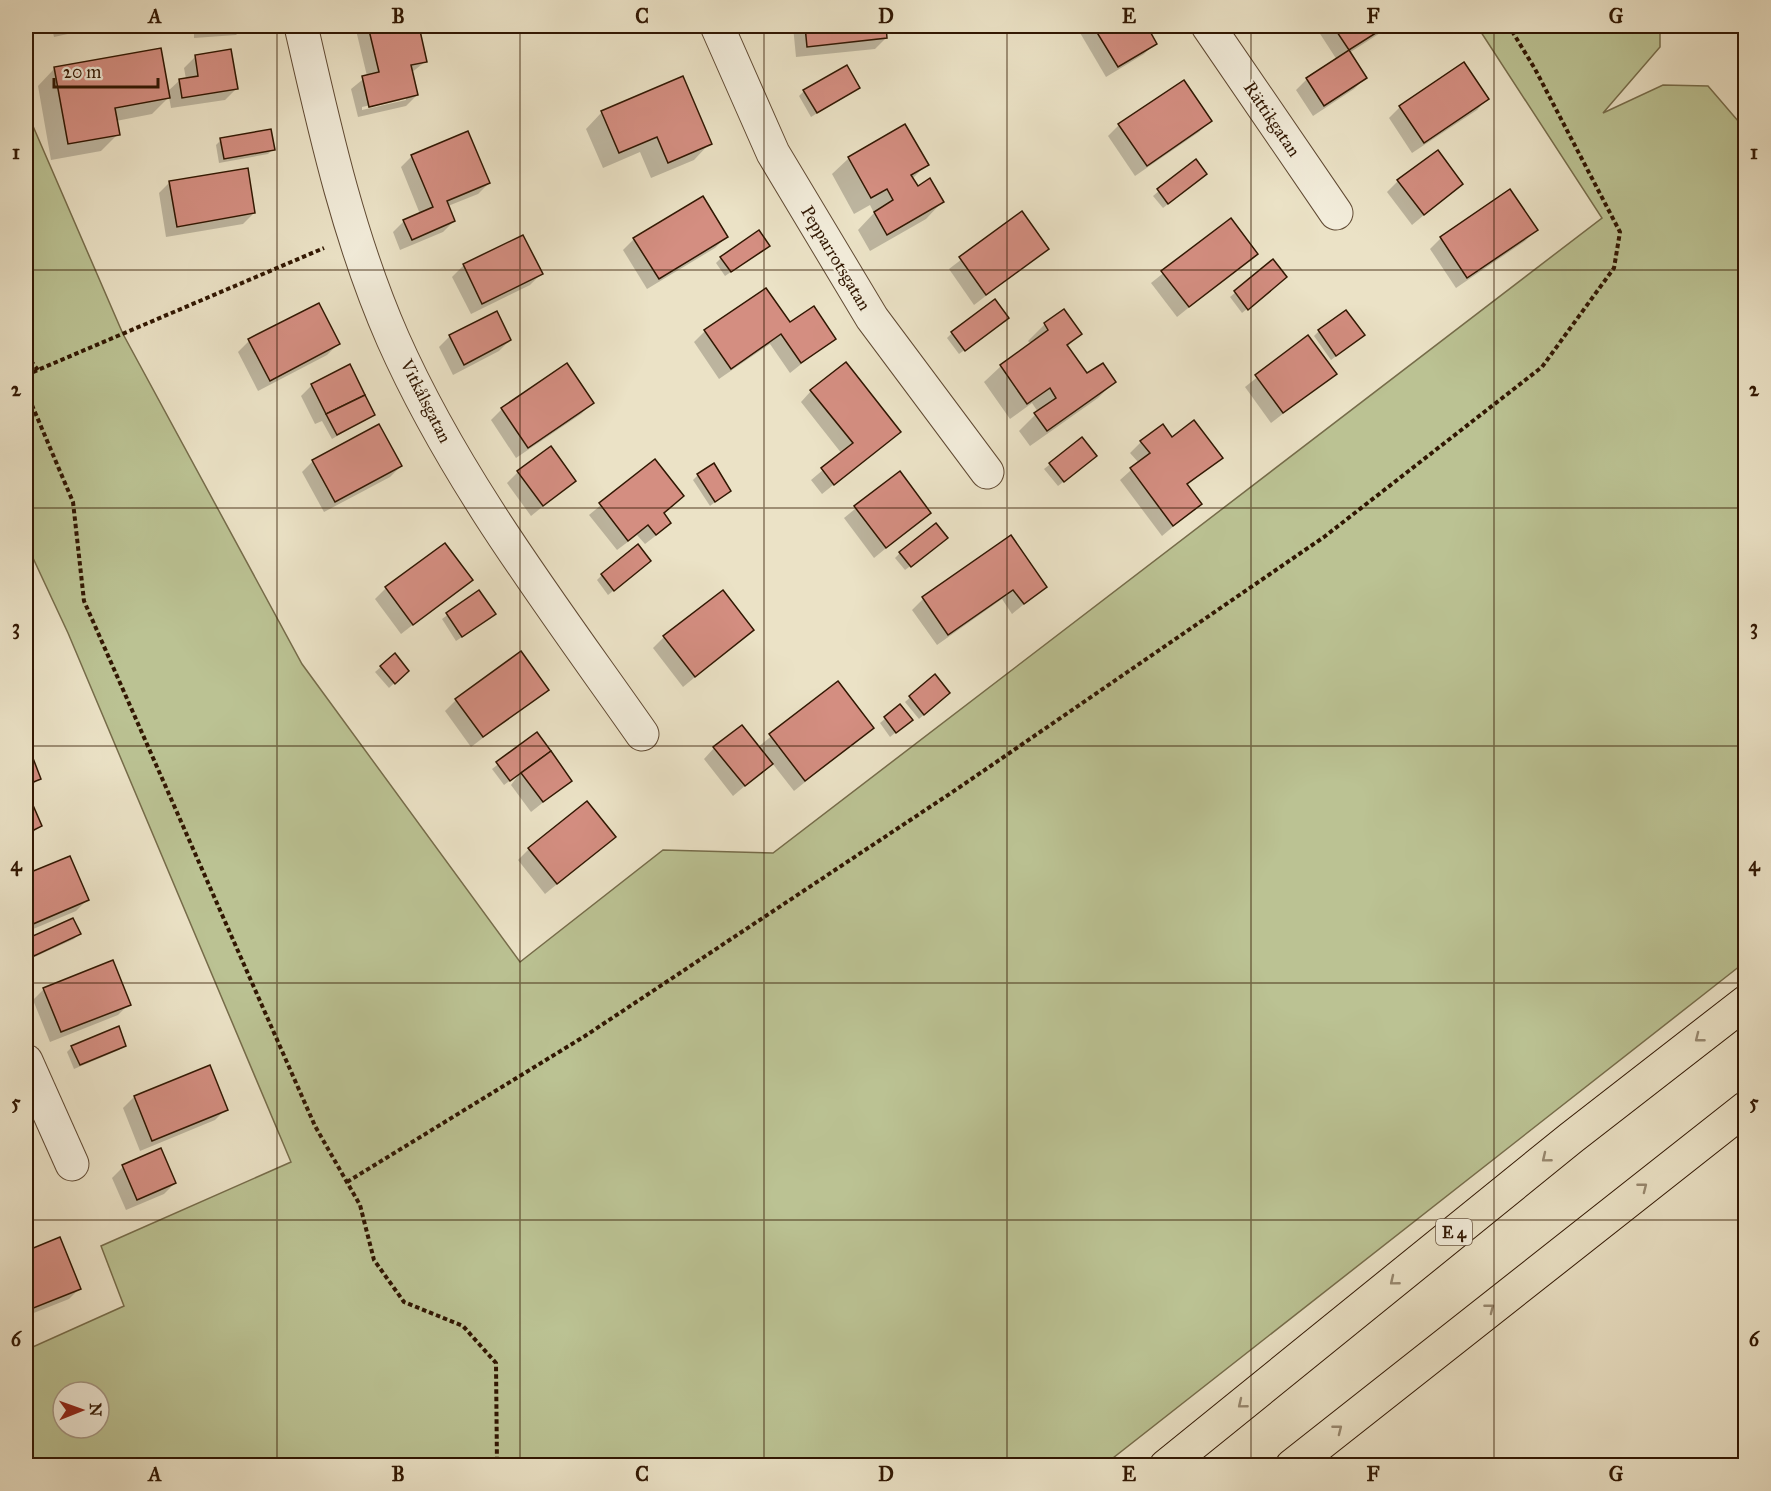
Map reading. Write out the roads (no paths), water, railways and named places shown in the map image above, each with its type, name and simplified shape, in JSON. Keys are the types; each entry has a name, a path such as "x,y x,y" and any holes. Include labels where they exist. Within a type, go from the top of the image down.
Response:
{"highway":[{"name":"E 4","path":"1166,1466 1571,1138 1746,1002"},
{"path":"1292,1466 1746,1108"}],"street":[{"name":"Vitkålsgatan","path":"300,26 326,133 355,235 393,339 453,453 520,559 642,734"},
{"name":"Pepparrotsgatan","path":"717,26 773,153 872,318 987,472"},
{"name":"Rättikgatan","path":"1208,26 1336,213"},
{"path":"26,1060 72,1164"}]}
